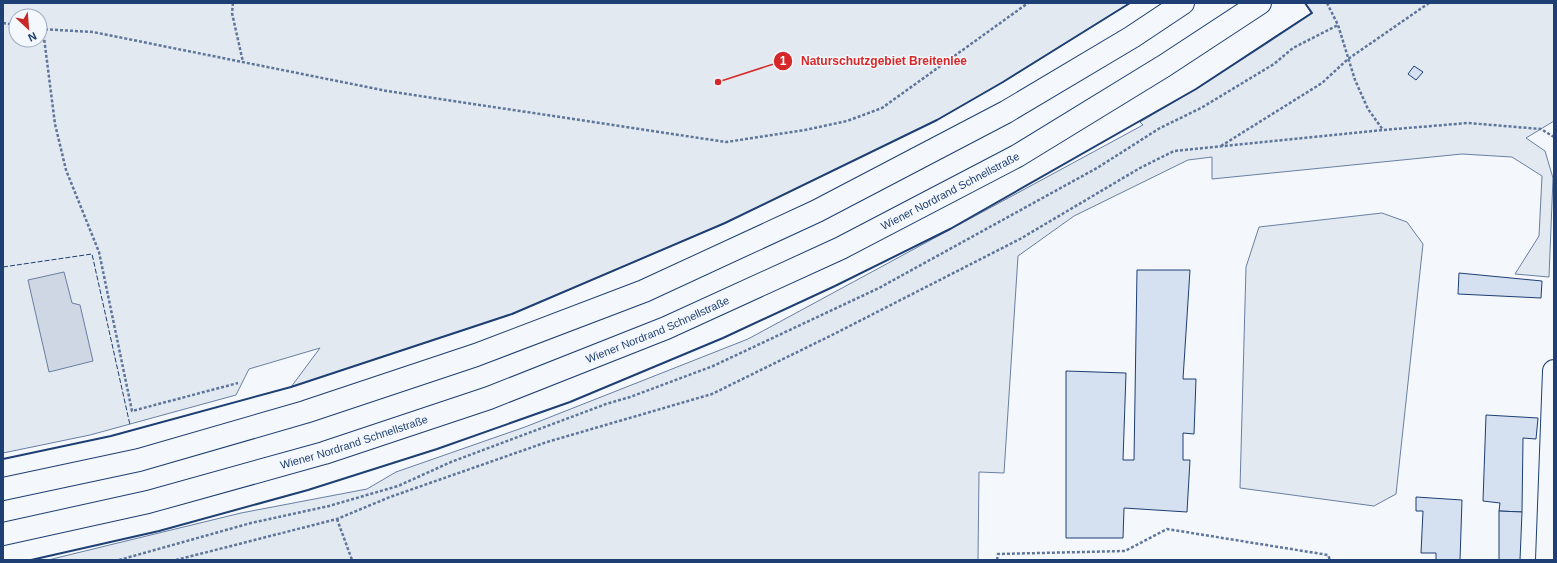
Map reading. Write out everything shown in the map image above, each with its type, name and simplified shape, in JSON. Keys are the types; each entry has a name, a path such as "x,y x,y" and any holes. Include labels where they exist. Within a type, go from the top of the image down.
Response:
{"main road":[{"path":"3,489 139,460 306,412 476,355 644,291 817,211 1006,112 1132,37 1183,3"},
{"name":"Wiener Nordrand Schnellstraße","path":"3,534 148,502 324,453 489,398 666,328 841,248 1017,156 1164,66 1260,3"},
{"path":"1547,560 1554,371"}],"path":[{"path":"233,3 232,13 243,62"},
{"path":"48,30 94,32 387,91 726,142 805,130 847,121 882,108 1028,3"},
{"path":"1327,3 1338,25 1355,80 1368,109 1383,130"},
{"path":"1220,146 1322,83 1348,59 1429,3"},
{"path":"120,560 251,523 329,506 398,486 451,462 713,366 879,288 1097,168 1160,128 1201,108 1274,64 1293,48 1338,25"},
{"path":"44,48 55,124 66,170 99,252 132,410 238,384"},
{"path":"176,560 337,519 390,497 547,442 712,394 1020,240 1140,168 1174,151 1468,123 1541,129 1554,137"},
{"path":"337,519 352,560"},
{"path":"998,560 998,554 1125,551 1168,529 1328,555 1330,560"}],"shaded area":[{"path":"3,3 1130,3 1003,82 937,120 725,223 512,314 291,387 320,348 249,369 236,395 90,435 3,453"},
{"path":"1305,3 1554,3 1554,121 1526,138 1545,151 1553,178 1549,277 1515,274 1539,236 1542,176 1512,157 1462,154 1212,179 1212,157 1188,160 1074,216 1018,256 1004,473 979,472 978,560 48,560 241,513 367,489 396,472 525,427 748,339 1143,125 1140,122 1196,89 1311,13"},
{"path":"1382,213 1407,222 1423,244 1396,494 1374,506 1240,488 1246,267 1259,227"},
{"path":"64,272 72,303 80,305 93,361 49,372 28,280"}],"building":[{"path":"1414,66 1423,72 1416,80 1408,74"},
{"path":"1137,270 1190,270 1183,379 1196,379 1194,434 1183,433 1183,460 1190,460 1187,512 1124,508 1123,538 1066,538 1066,371 1126,373 1123,460 1134,460"},
{"path":"1459,273 1542,281 1541,298 1458,294"},
{"path":"1486,415 1538,418 1536,439 1523,438 1522,512 1499,511 1500,503 1483,501"},
{"path":"1416,497 1462,500 1460,560 1436,560 1436,553 1421,553 1423,511 1416,511"},
{"path":"1499,511 1522,512 1520,560 1499,560"}],"fence":[{"path":"3,267 92,254 130,425"}],"wall":[{"path":"3,459 111,436 291,387 512,314 725,223 937,120 1003,82 1130,3"},
{"path":"31,560 159,531 308,490 437,449 570,402 723,338 835,286 950,229 1196,89 1312,13 1305,3"}],"place":[{"name":"Naturschutzgebiet Breitenlee","path":"718,82"}]}
